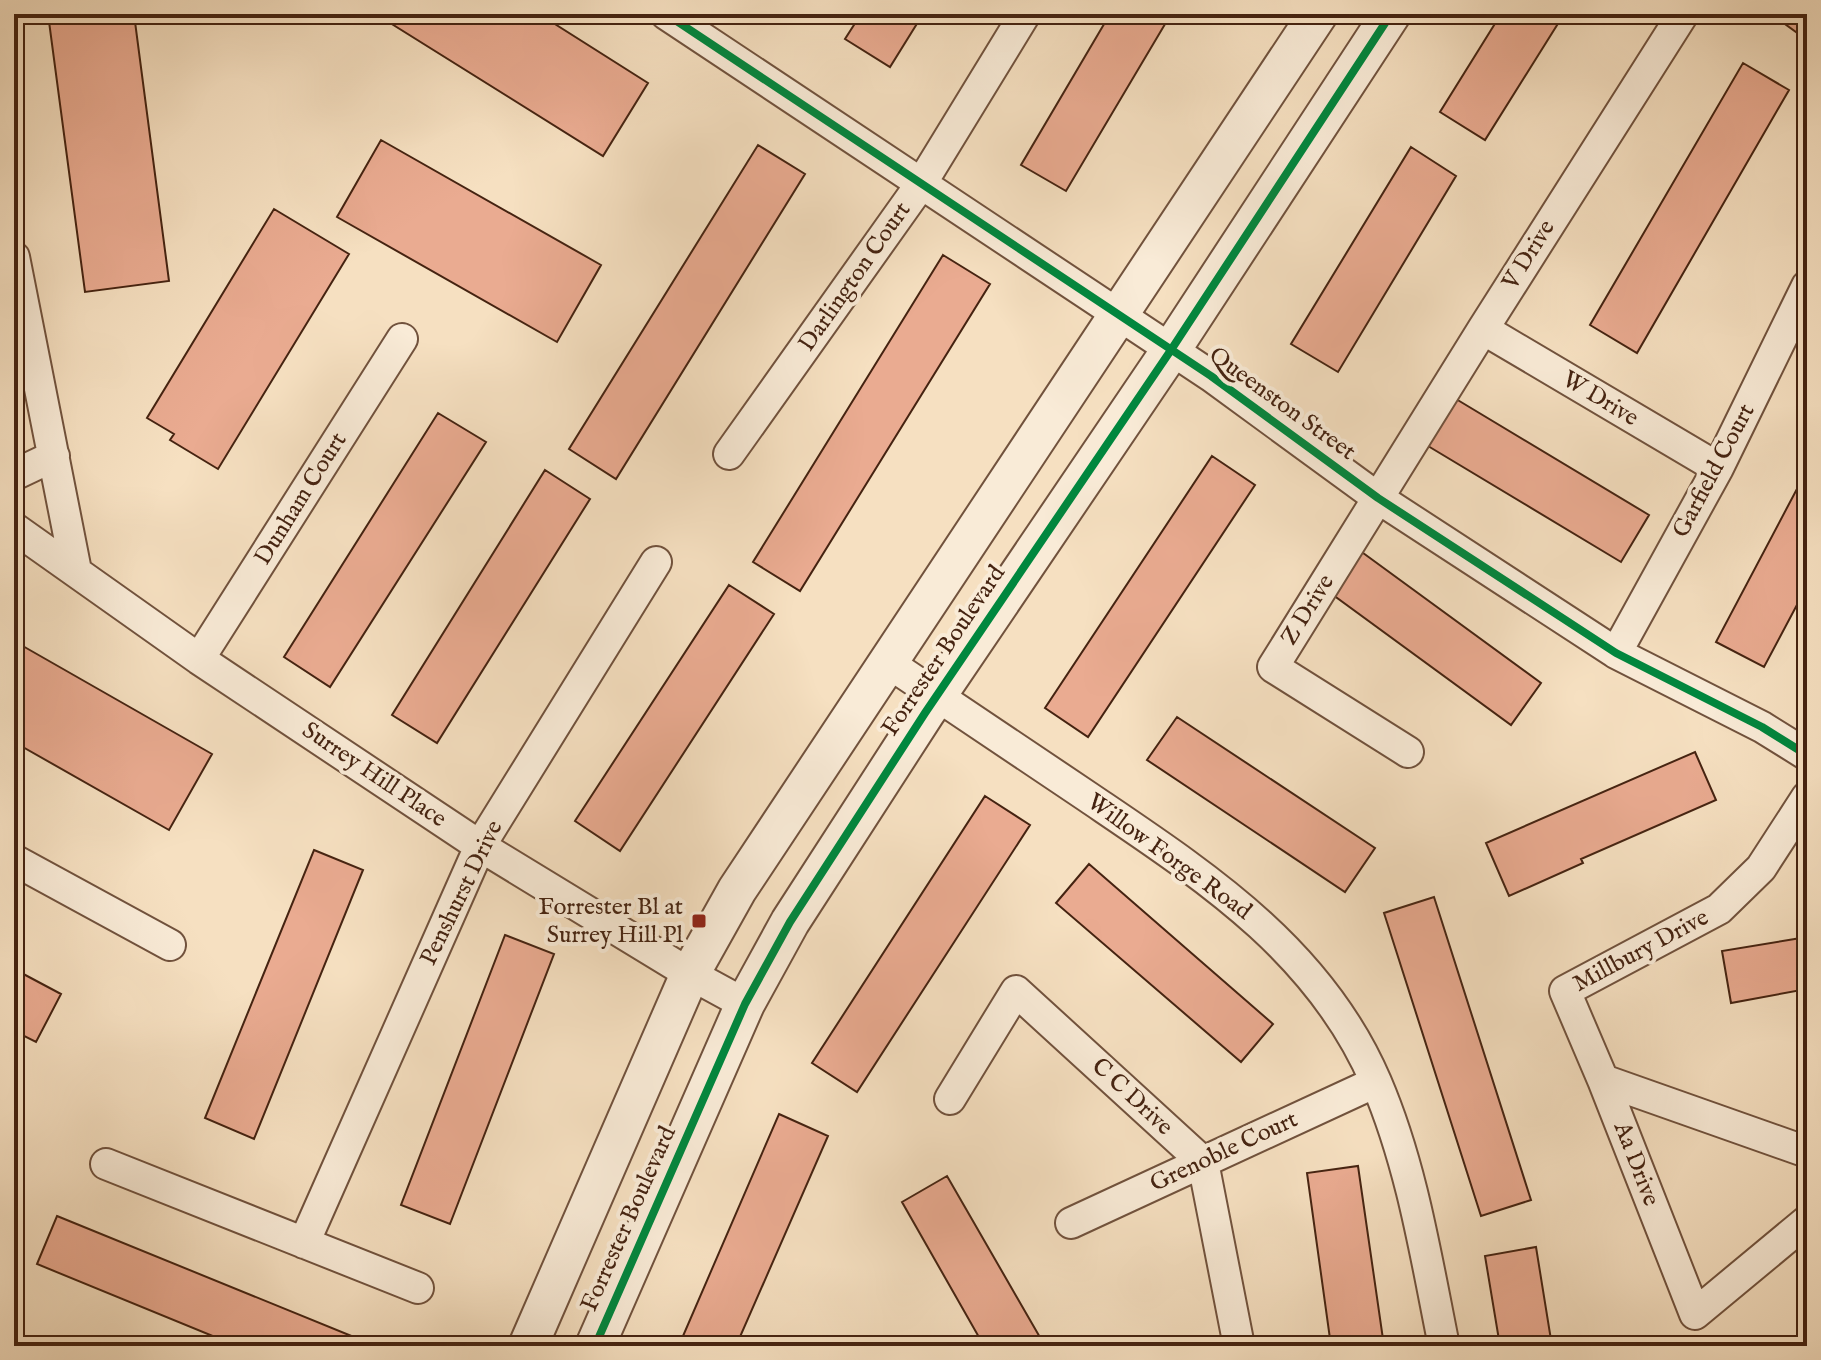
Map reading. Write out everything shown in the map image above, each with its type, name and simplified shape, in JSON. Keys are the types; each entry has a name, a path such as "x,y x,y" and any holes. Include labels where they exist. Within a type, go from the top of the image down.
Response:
{"street":[{"name":"Queenston Street","path":"666,14 1171,350 1378,498 1616,653 1762,727 1807,755"},
{"name":"Darlington Court","path":"729,454 921,184 1025,14"},
{"name":"Forrester Boulevard","path":"528,1346 690,974 737,890 1318,14"},
{"name":"Forrester Boulevard","path":"595,1346 745,1004 790,922 1391,14"},
{"name":"V Drive","path":"1378,498 1683,14"},
{"path":"14,257 76,571"},
{"name":"Garfield Court","path":"1616,653 1718,468 1807,286"},
{"name":"W Drive","path":"1483,329 1718,468"},
{"name":"Dunham Court","path":"199,659 402,339"},
{"path":"14,475 54,456"},
{"name":"Z Drive","path":"1378,498 1273,667 1408,752"},
{"name":"Surrey Hill Place","path":"14,528 199,659 480,846 745,1004"},
{"name":"Penshurst Drive","path":"304,1243 480,846 656,562"},
{"name":"Willow Forge Road","path":"887,662 1171,853 1243,907 1296,959 1330,1000 1359,1046 1376,1082 1412,1189 1444,1346"},
{"name":"Millbury Drive","path":"1603,1080 1565,991 1719,909 1761,868 1807,797"},
{"path":"14,860 170,945"},
{"name":"C C Drive","path":"950,1099 1016,991 1203,1162"},
{"name":"Aa Drive","path":"1603,1080 1807,1152"},
{"name":"Aa Drive","path":"1603,1080 1695,1314 1807,1221"},
{"name":"Grenoble Court","path":"1071,1223 1376,1082"},
{"path":"1203,1162 1239,1346"},
{"path":"106,1164 418,1288"}],"building":[{"path":"48,14 134,14 169,281 85,292"},
{"path":"392,14 539,14 648,83 603,156 387,21"},
{"path":"861,14 923,14 890,67 845,39"},
{"path":"1110,14 1171,14 1066,191 1021,165"},
{"path":"1501,14 1564,14 1485,140 1440,112"},
{"path":"1771,14 1807,14 1807,40"},
{"path":"1743,63 1789,90 1637,353 1590,325"},
{"path":"381,140 601,265 557,342 337,217"},
{"path":"758,145 805,174 616,479 569,449"},
{"path":"1411,147 1456,176 1338,372 1291,344"},
{"path":"274,209 349,254 218,469 170,440 174,434 147,418"},
{"path":"943,255 990,284 800,591 753,562"},
{"path":"1456,399 1649,515 1621,562 1428,446"},
{"path":"438,413 486,442 330,687 284,657"},
{"path":"1212,456 1255,485 1088,737 1045,708"},
{"path":"545,470 590,499 437,743 392,715"},
{"path":"1807,470 1807,586 1764,667 1716,642"},
{"path":"1359,550 1541,683 1511,725 1329,592"},
{"path":"729,585 774,614 620,851 575,821"},
{"path":"14,641 212,754 169,830 14,742"},
{"path":"1177,717 1375,848 1345,892 1147,760"},
{"path":"1695,752 1716,800 1581,859 1583,863 1509,896 1486,843"},
{"path":"985,796 1030,825 857,1092 812,1063"},
{"path":"314,850 363,870 254,1139 205,1118"},
{"path":"1089,864 1273,1024 1241,1062 1056,903"},
{"path":"1434,897 1531,1200 1481,1216 1384,913"},
{"path":"505,935 554,954 450,1224 401,1205"},
{"path":"1807,937 1807,989 1731,1003 1722,951"},
{"path":"14,969 61,994 36,1042 14,1031"},
{"path":"779,1114 828,1136 736,1346 705,1346 683,1336"},
{"path":"1358,1166 1384,1346 1331,1346 1307,1173"},
{"path":"947,1176 1045,1346 984,1346 902,1202"},
{"path":"57,1216 376,1346 237,1346 37,1264"},
{"path":"1536,1247 1552,1346 1500,1346 1485,1256"}],"cycle path":[{"path":"666,14 1211,376 1378,498 1616,653 1762,727 1807,755"},
{"path":"595,1346 745,1004 790,922 925,713 1171,350 1391,14"}],"place":[{"name":"Forrester Bl at Surrey Hill Pl","path":"699,921"}]}
